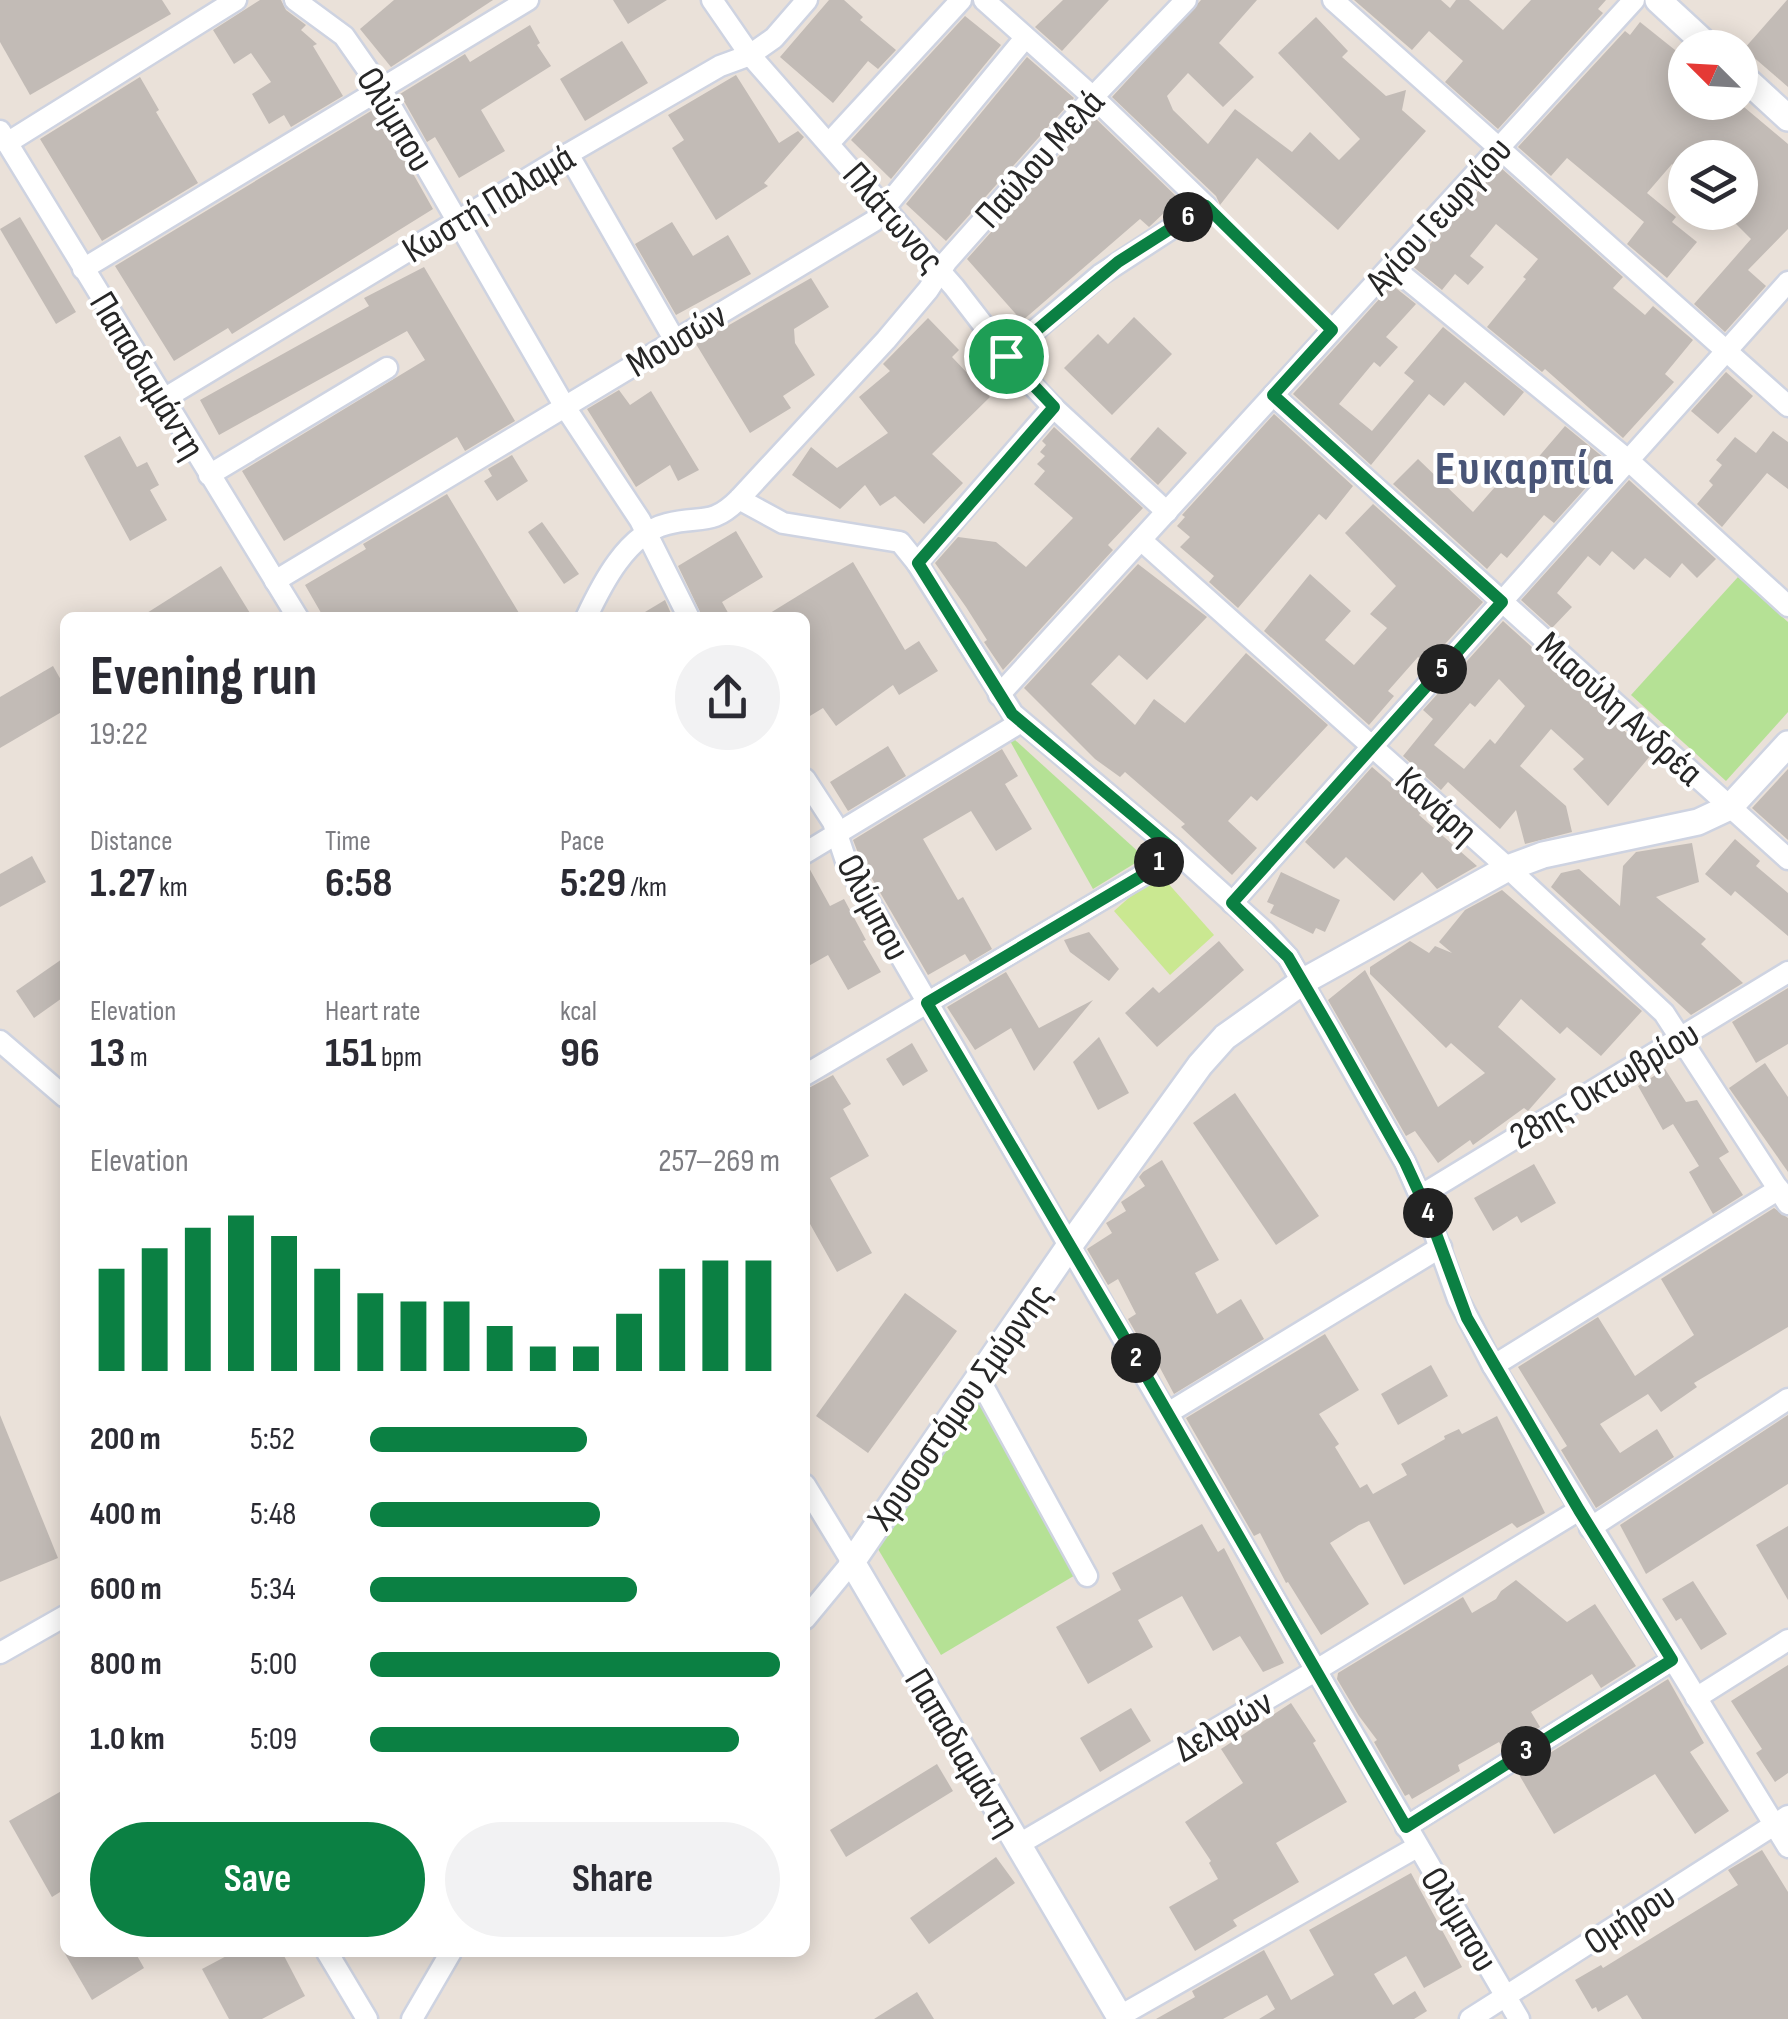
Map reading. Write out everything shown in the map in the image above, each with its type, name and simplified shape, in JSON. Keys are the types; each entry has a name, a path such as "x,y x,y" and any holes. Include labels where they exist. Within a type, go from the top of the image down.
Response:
{"street":[{"path":"4,137 236,0"},
{"name":"Ολύμπου","path":"295,0 344,36 381,88 565,406 647,534 686,612"},
{"path":"83,269 528,0"},
{"name":"Πλάτωνος","path":"712,0 750,55 939,270 1006,356 1054,407 1167,512"},
{"name":"Κωστή Παλαμά","path":"162,400 568,154 720,66 750,55 774,38 806,0"},
{"path":"830,142 961,0"},
{"path":"984,0 1093,96 1332,330"},
{"name":"Παύλου Μελά","path":"739,500 886,340 928,290 939,270 1093,96 1186,0"},
{"path":"1332,0 1788,406"},
{"name":"Αγίου Γεωργίου","path":"999,696 1634,0"},
{"path":"1658,0 1690,30"},
{"name":"Μουσών","path":"274,581 860,230 886,208 1024,38"},
{"path":"1758,90 1788,118"},
{"name":"Παπαδιαμάντη","path":"4,137 294,612"},
{"path":"568,154 674,340"},
{"path":"1006,356 1118,262 1206,206"},
{"path":"1391,266 1628,460 1788,606"},
{"path":"1232,903 1788,282"},
{"path":"209,475 387,368"},
{"name":"Μιαούλη Ανδρέα","path":"1273,395 1788,858"},
{"path":"918,563 1054,407"},
{"path":"589,612 616,564 647,534 668,524 722,516 739,500 783,523 894,539 906,547 999,696 1021,722 1172,848 1276,942 1420,1196 1458,1299 1494,1366 1696,1698 1781,1820 1788,1847"},
{"name":"Κανάρη","path":"1142,540 1664,1013 1784,1197"},
{"path":"810,850 1021,722"},
{"name":"Χρυσοστόμου Σμύρνης","path":"810,1612 852,1562 1070,1246 1213,1050 1249,1016 1302,982 1508,868 1543,855 1698,822 1730,807 1788,744"},
{"name":"Ολύμπου","path":"810,786 830,816 847,864 1519,2019"},
{"path":"810,1073 1150,871 1172,848"},
{"name":"28ης Οκτωβρίου","path":"1420,1196 1788,972"},
{"path":"0,1041 60,1094"},
{"path":"1494,1366 1784,1197"},
{"path":"1168,1413 1440,1247"},
{"path":"978,1377 1086,1576"},
{"name":"Δελφών","path":"1018,1844 1788,1399"},
{"name":"Παπαδιαμάντη","path":"810,1493 1120,2018"},
{"path":"0,1653 60,1619"},
{"path":"1696,1698 1788,1640"},
{"path":"1406,1827 1672,1660"},
{"name":"Ομήρου","path":"1470,2019 1781,1820"},
{"path":"1120,2018 1417,1847"},
{"path":"331,1957 368,2019"},
{"path":"412,2019 448,1957"}],"green space":[{"path":"1738,577 1788,622 1788,712 1726,781 1631,695"},
{"path":"1014,739 1143,856 1093,889 1010,741"},
{"path":"1158,872 1214,935 1170,975 1114,911"},
{"path":"981,1399 1077,1574 941,1655 875,1544"}],"building":[{"path":"0,0 162,0 171,14 30,95 0,42"},
{"path":"260,0 281,0 286,10 306,25 301,30 317,44 313,46 343,96 291,127 284,115 269,124 252,94 271,82 251,53 234,64 213,30"},
{"path":"394,0 493,0 391,67 360,29"},
{"path":"613,0 667,0 628,24"},
{"path":"829,0 844,0 863,17 860,20 896,50 878,69 868,61 833,103 780,57"},
{"path":"1063,0 1109,0 1062,51 1035,27"},
{"path":"1201,0 1257,0 1219,43 1254,77 1223,107 1188,73 1167,96 1173,110 1208,144 1235,109 1292,152 1310,132 1339,160 1360,139 1278,53 1316,17 1348,51 1342,57 1386,96 1406,90 1402,110 1426,131 1338,230 1257,158 1220,205 1216,196 1112,97"},
{"path":"1354,0 1441,0 1450,8 1456,0 1469,0 1503,30 1531,0 1606,0 1598,9 1603,13 1498,129 1445,82 1463,61 1429,31 1412,50"},
{"path":"1788,0 1788,87 1758,61 1758,33"},
{"path":"965,16 1001,45 891,179 851,140"},
{"path":"1640,22 1668,44 1668,120 1758,119 1788,144 1788,229 1748,270 1766,286 1725,332 1694,304 1751,239 1742,230 1758,230 1758,140 1668,140 1668,169 1647,193 1668,210 1668,230 1682,230 1697,242 1667,278 1627,244 1644,222 1567,158 1551,176 1518,147 1625,31 1630,35"},
{"path":"530,25 551,66 481,110 505,151 459,178 435,137 427,142 400,94 465,54 470,62"},
{"path":"622,41 648,83 585,121 560,79"},
{"path":"1027,57 1074,98 946,241 906,204"},
{"path":"736,75 779,143 798,131 804,137 764,183 768,186 716,220 672,148 684,140 668,115"},
{"path":"140,77 198,183 102,241 40,139"},
{"path":"376,108 433,209 232,334 228,328 174,361 115,266"},
{"path":"1094,117 1179,199 1149,227 1140,219 1022,321 967,259"},
{"path":"1500,167 1623,277 1613,288 1645,315 1653,306 1693,340 1665,374 1674,382 1623,438 1545,369 1542,372 1487,327 1538,259 1496,224 1470,256 1484,267 1468,285 1455,274 1442,290 1411,265"},
{"path":"20,217 76,312 56,324 0,229"},
{"path":"672,222 693,256 728,235 751,274 676,315 635,244"},
{"path":"424,267 515,421 465,451 457,437 284,541 242,471 425,360 407,331 219,435 200,400 369,306 364,298"},
{"path":"811,278 829,307 794,329 795,343 815,375 783,396 791,408 750,433 696,344"},
{"path":"1392,285 1416,304 1386,337 1398,347 1380,367 1374,362 1339,404 1372,431 1414,381 1404,373 1443,327 1524,392 1504,416 1465,382 1444,406 1429,394 1371,465 1293,394"},
{"path":"1134,317 1172,354 1112,415 1064,368 1098,334 1108,344"},
{"path":"928,318 959,350 952,357 990,397 932,454 963,483 924,524 895,496 880,506 865,485 840,509 792,475 811,447 837,468 888,433 859,397 890,371 883,364"},
{"path":"1726,372 1753,396 1718,434 1691,411"},
{"path":"619,390 630,405 651,391 699,470 678,481 670,465 636,487 587,409"},
{"path":"1274,414 1353,486 1326,520 1319,514 1238,608 1209,582 1214,576 1180,547 1190,537 1177,526 1185,517 1182,515"},
{"path":"1565,426 1609,462 1554,523 1544,515 1507,558 1501,553 1487,569 1393,484 1418,459 1473,512 1502,479 1512,488"},
{"path":"1054,427 1143,508 1108,545 1113,550 1003,670 935,563 958,537 996,542 1026,567 1073,518 1034,484 1045,471 1037,464 1045,456 1040,452 1046,445 1042,441"},
{"path":"1158,427 1187,453 1158,485 1130,459"},
{"path":"1773,431 1788,442 1788,489 1767,473 1722,527 1697,504 1713,485 1709,481 1722,465 1716,460 1735,437 1756,453"},
{"path":"120,436 137,467 147,462 159,485 150,490 167,520 130,541 84,456"},
{"path":"512,455 528,481 497,501 484,481 492,476 488,469"},
{"path":"1629,480 1716,559 1697,578 1682,563 1670,578 1645,558 1634,570 1612,551 1600,566 1588,556 1557,593 1572,607 1552,628 1521,600"},
{"path":"447,494 518,612 321,612 305,585 366,549 363,544"},
{"path":"1373,504 1483,602 1427,664 1418,657 1388,691 1394,696 1369,725 1264,631 1310,574 1351,611 1325,640 1354,665 1387,628 1370,614 1396,586 1345,533"},
{"path":"542,522 579,574 564,584 528,532"},
{"path":"736,531 763,577 722,602 728,612 700,612 678,566"},
{"path":"853,562 905,650 919,641 938,671 899,695 893,685 836,726 823,708 810,716 810,612 772,612"},
{"path":"1138,564 1207,617 1147,680 1119,655 1091,684 1135,725 1154,699 1185,723 1246,653 1328,725 1257,801 1251,796 1228,821 1257,848 1232,875 1181,827 1185,824 1125,772 1120,777 1095,759 1024,688"},
{"path":"221,566 249,612 148,612"},
{"path":"665,600 670,612 645,612"},
{"path":"1503,621 1651,755 1608,806 1573,769 1584,759 1551,729 1520,766 1566,806 1572,832 1525,844 1516,810 1500,829 1448,782 1441,790 1403,756 1433,719 1423,710","holes":["1499,679 1525,706 1495,744 1490,739 1464,769 1434,745 1470,703 1475,707"]},
{"path":"53,666 60,678 60,713 0,748 0,697"},
{"path":"888,746 906,776 848,811 830,782"},
{"path":"1002,749 1018,776 1005,784 1032,829 996,851 971,811 923,839 958,900 963,897 992,949 970,962 965,954 928,975 853,840"},
{"path":"1372,767 1477,866 1437,889 1422,872 1394,901 1346,857 1334,869 1305,842"},
{"path":"1788,769 1788,840 1752,808"},
{"path":"1735,839 1760,861 1756,866 1788,893 1788,936 1735,891 1731,896 1705,874"},
{"path":"1692,843 1699,882 1656,897 1706,939 1701,944 1743,983 1691,1015 1551,887 1561,873 1579,869 1620,906 1623,866 1636,852"},
{"path":"32,856 46,882 0,907 0,874"},
{"path":"810,870 830,906 844,899 881,972 848,990 828,955 810,965"},
{"path":"1281,872 1340,900 1325,932 1316,928 1313,934 1270,913 1274,905 1267,902"},
{"path":"1502,890 1642,1011 1601,1056 1567,1027 1560,1034 1521,999 1498,1027 1556,1079 1528,1111 1524,1108 1473,1145 1470,1140 1438,1163 1415,1131 1406,1136 1328,1000 1365,970 1438,1107 1485,1073 1451,1043 1446,1048 1370,974 1370,967 1410,941 1429,953 1435,946 1452,953 1439,942 1465,910"},
{"path":"1089,932 1119,969 1109,981 1070,952 1064,940"},
{"path":"1219,941 1244,970 1157,1047 1125,1013 1153,987 1159,993"},
{"path":"60,960 60,1000 34,1018 16,991"},
{"path":"1006,972 1039,1028 1093,1000 1034,1071 1011,1028 975,1050 947,1007"},
{"path":"1788,988 1788,1044 1756,1063 1732,1022"},
{"path":"1099,1037 1129,1093 1098,1110 1073,1062"},
{"path":"912,1043 928,1071 903,1086 886,1059"},
{"path":"1765,1063 1788,1097 1788,1172 1729,1088"},
{"path":"1665,1069 1686,1102 1697,1100 1729,1152 1719,1158 1743,1195 1713,1214 1689,1172 1699,1166 1673,1124 1663,1130 1638,1086"},
{"path":"833,1075 851,1104 843,1109 869,1156 830,1178 872,1253 837,1272 810,1224 810,1087"},
{"path":"1235,1093 1319,1216 1276,1245 1193,1123"},
{"path":"1162,1160 1219,1260 1195,1273 1217,1314 1241,1299 1264,1339 1174,1394 1144,1338 1140,1340 1128,1319 1136,1314 1118,1279 1108,1285 1087,1249 1112,1233 1106,1223 1126,1211 1121,1202 1145,1186 1139,1177"},
{"path":"1534,1164 1556,1203 1521,1223 1517,1216 1493,1231 1474,1198"},
{"path":"1774,1208 1788,1218 1788,1327 1694,1383 1697,1387 1661,1412 1648,1394 1600,1424 1620,1453 1657,1429 1674,1457 1596,1508 1561,1450 1567,1446 1518,1367 1598,1317 1635,1376 1694,1335 1661,1279"},
{"path":"905,1293 957,1331 868,1453 816,1416"},
{"path":"1325,1334 1359,1390 1319,1414 1360,1488 1367,1484 1373,1494 1407,1475 1401,1464 1445,1439 1444,1436 1459,1429 1462,1434 1497,1416 1545,1513 1517,1528 1512,1523 1404,1585 1369,1521 1359,1525 1330,1543 1369,1604 1321,1635 1286,1583 1260,1533 1254,1536 1186,1418"},
{"path":"1431,1365 1448,1396 1398,1425 1381,1394"},
{"path":"0,1415 58,1558 0,1582"},
{"path":"1788,1415 1788,1484 1646,1574 1620,1525"},
{"path":"1202,1524 1218,1552 1224,1548 1284,1663 1263,1672 1240,1636 1213,1651 1182,1596 1138,1620 1153,1647 1088,1684 1056,1627 1121,1590 1112,1573"},
{"path":"1788,1526 1788,1600 1756,1545"},
{"path":"1516,1580 1567,1622 1595,1604 1636,1666 1601,1688 1592,1674 1531,1712 1540,1727 1504,1750 1499,1742 1458,1765 1460,1771 1412,1799 1409,1794 1405,1796 1374,1742 1377,1740 1337,1679 1338,1673 1463,1597 1472,1613 1496,1599"},
{"path":"1693,1581 1727,1634 1701,1650 1681,1618 1676,1621 1662,1599"},
{"path":"1788,1665 1788,1773 1775,1782 1756,1753 1762,1749 1731,1701"},
{"path":"1668,1679 1704,1743 1690,1752 1729,1811 1695,1834 1655,1774 1554,1834 1518,1773"},
{"path":"1291,1703 1316,1741 1313,1743 1347,1802 1276,1843 1299,1882 1233,1920 1237,1926 1195,1951 1169,1907 1218,1879 1185,1822 1243,1783 1221,1749"},
{"path":"1131,1708 1151,1741 1100,1772 1080,1738"},
{"path":"937,1764 953,1791 846,1857 830,1830"},
{"path":"60,1792 60,1892 52,1897 9,1821"},
{"path":"1762,1850 1788,1892 1788,2019 1642,2019 1627,1995 1598,2012 1596,2007 1592,2009 1575,1980 1601,1965 1603,1968 1738,1885 1728,1870"},
{"path":"996,1857 1015,1883 929,1944 910,1918"},
{"path":"1411,1873 1462,1967 1424,1988 1406,1956 1374,1974 1393,2005 1415,1991 1427,2011 1414,2019 1259,2019 1275,2009 1267,1995 1223,2019 1156,2019 1195,1997 1192,1991 1264,1950 1291,2000 1334,1975 1309,1930"},
{"path":"67,1957 138,1957 144,1968 92,2000"},
{"path":"225,1957 285,1957 305,1996 262,2019 229,2019 202,1969"},
{"path":"917,1992 934,2019 874,2019"}],"district":[{"name":"Ευκαρπία","path":"1525,467"}],"route":[{"path":"1206,206 1332,330 1273,395 1502,602 1232,903 1288,957 1330,1029 1405,1162 1467,1318 1672,1660 1406,1827 927,1003 1150,871 1172,848 1012,714 918,563 1054,407 1006,356 1118,262 1206,206"}]}
